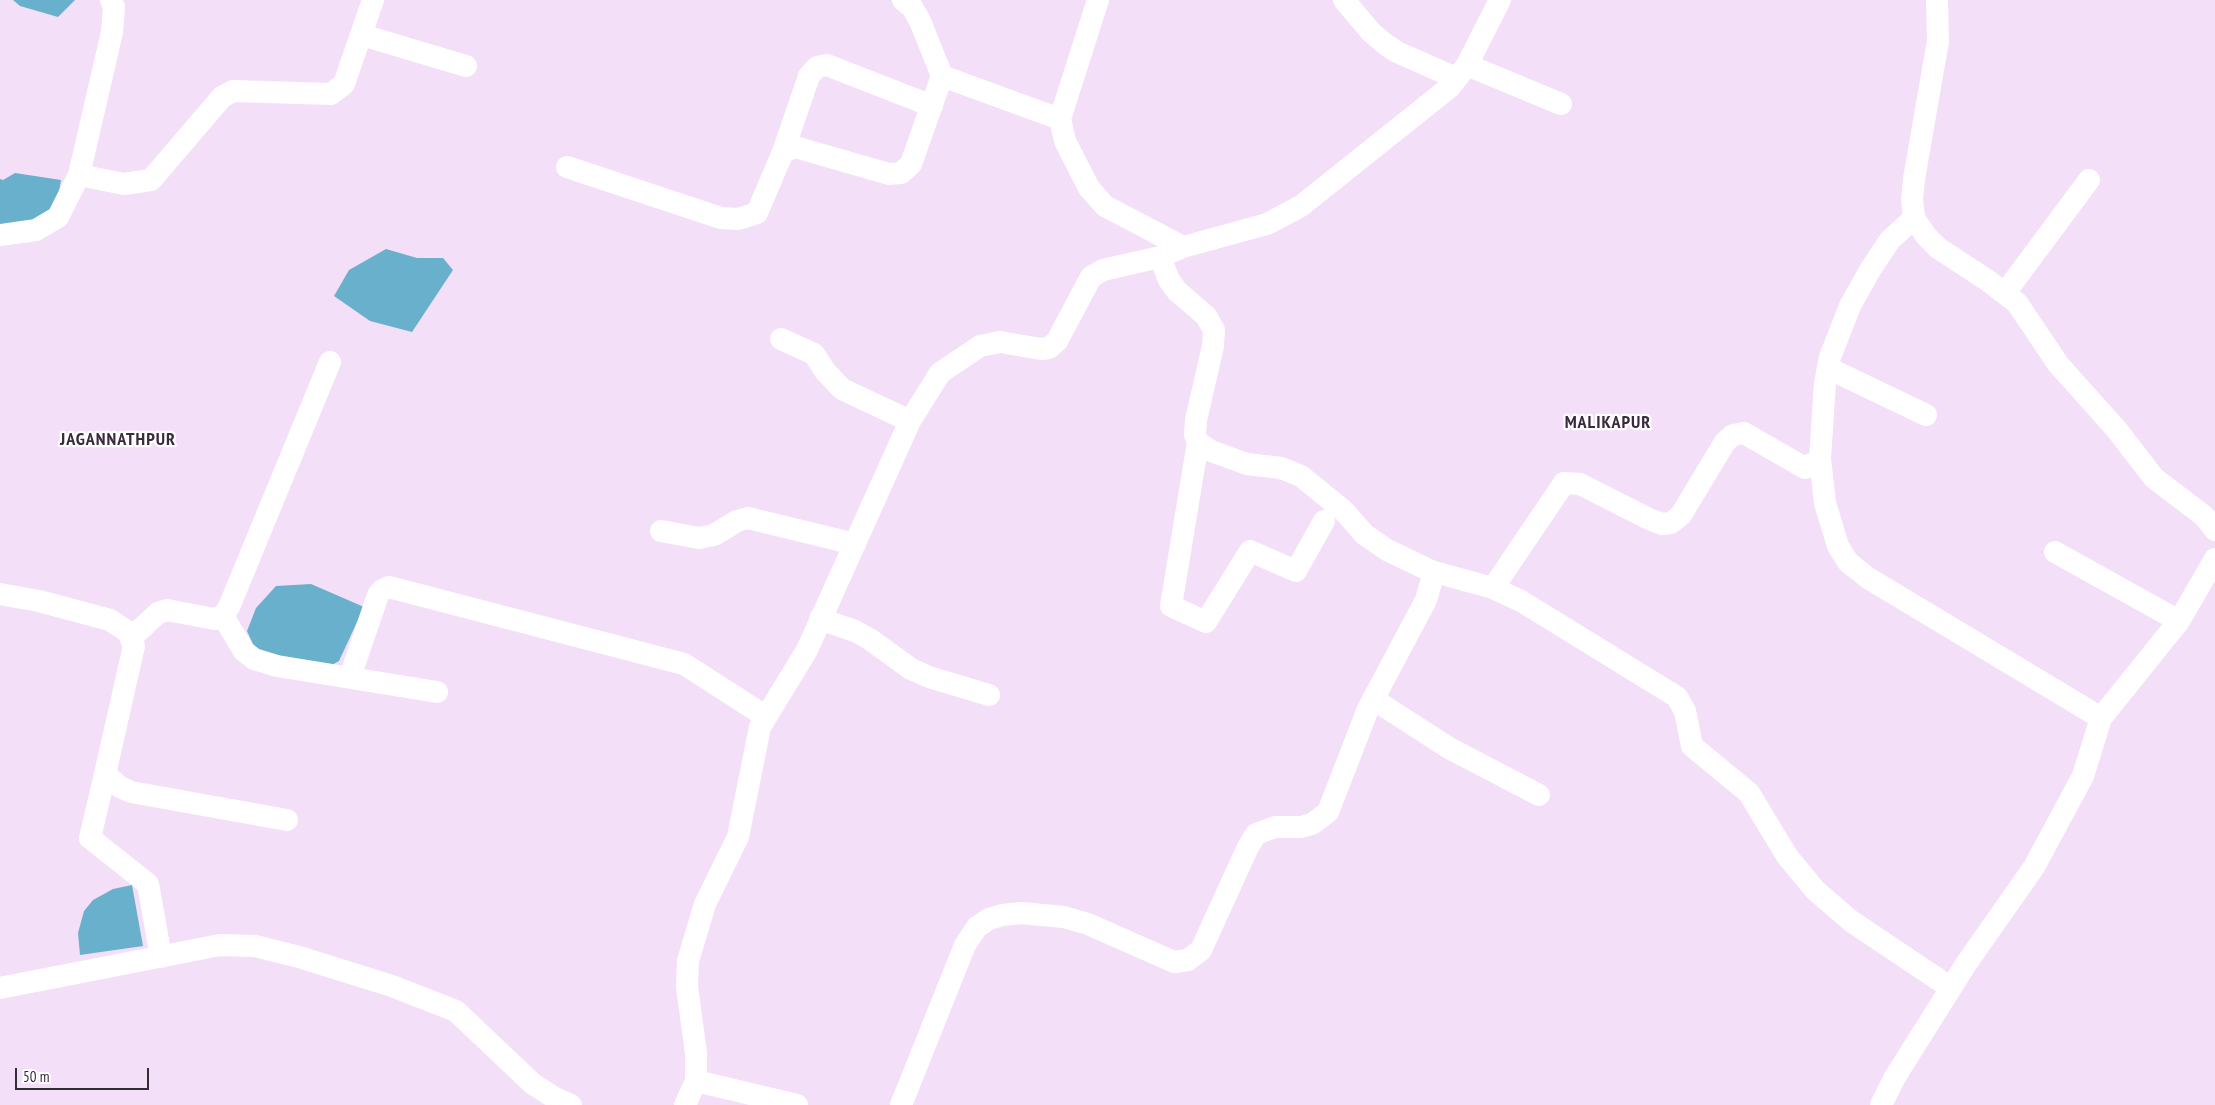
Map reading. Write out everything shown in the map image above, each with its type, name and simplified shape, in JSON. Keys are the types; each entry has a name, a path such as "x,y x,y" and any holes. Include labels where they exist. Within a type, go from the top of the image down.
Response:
{"street":[{"path":"78,175 124,184 151,180 222,97 233,91 331,94 344,84 373,0"},
{"path":"783,152 795,146 889,174 901,173 911,164 942,76 920,21 912,8 903,0"},
{"path":"1098,0 1060,120 1065,141 1089,188 1105,206 1183,247"},
{"path":"1344,0 1371,32 1397,52 1562,104"},
{"path":"685,1105 696,1081 696,1053 688,987 688,961 705,904 738,836 760,727 807,650 910,420 940,373 980,346 1000,342 1041,349 1050,348 1057,341 1091,277 1096,272 1160,257 1183,247 1267,224 1301,206 1450,87 1462,71 1500,0"},
{"path":"1937,0 1938,41 1914,179 1912,200 1914,218 1926,236 1938,248 2005,293 2026,315 2058,364 2117,430 2154,478 2204,516 2215,530"},
{"path":"0,235 36,230 58,217 78,175 112,32 116,2"},
{"path":"362,34 466,66"},
{"path":"567,166 721,218 738,219 757,212 783,152 809,76 817,66 827,65 932,106"},
{"path":"942,76 1060,120"},
{"path":"2005,293 2089,180"},
{"path":"1914,218 1890,240 1870,270 1850,306 1836,337 1825,383 1820,459 1829,522 1838,546 1848,562 1868,578 2101,718"},
{"path":"1160,257 1169,280 1177,290 1206,316 1214,330 1213,346 1196,420 1195,435 1198,442 1211,451 1247,464 1281,468 1301,476 1344,511 1364,534 1387,550 1432,571 1493,588 1521,601 1677,698 1685,711 1692,746 1749,793 1787,856 1815,890 1851,922 1951,988"},
{"path":"781,339 814,354 825,371 842,388 910,420"},
{"path":"131,638 158,614 166,610 214,619 223,616 229,607 330,362"},
{"path":"1828,368 1926,415"},
{"path":"1493,588 1564,483 1580,484 1662,524 1671,523 1681,515 1725,442 1733,435 1744,433 1805,468 1820,459"},
{"path":"1198,442 1171,606 1206,622 1250,551 1296,571 1324,521"},
{"path":"661,531 699,538 714,535 737,521 748,518 855,544"},
{"path":"2054,552 2179,621"},
{"path":"1881,1105 1895,1077 1951,988 2034,867 2083,776 2101,718 2179,621 2215,559"},
{"path":"900,1105 965,945 977,927 989,919 1002,915 1021,913 1064,917 1088,924 1174,962 1188,960 1201,950 1248,847 1256,834 1275,827 1301,827 1312,824 1320,820 1328,812 1350,751 1373,699 1426,600 1432,571"},
{"path":"350,677 378,595 382,590 389,587 684,664 765,716"},
{"path":"0,594 39,601 110,620 128,632 131,638 134,646 90,838 148,884 161,957"},
{"path":"223,616 244,651 254,659 277,666 437,692"},
{"path":"820,619 863,636 911,669 929,677 990,695"},
{"path":"1373,699 1449,748 1539,795"},
{"path":"105,774 131,792 287,820"},
{"path":"0,988 220,945 255,946 300,957 434,1000 456,1011 533,1084 555,1098 571,1105"},
{"path":"696,1081 797,1105"}],"water":[{"path":"13,0 75,0 58,17 20,6"},
{"path":"15,173 61,180 59,192 50,211 31,222 0,225 0,179 3,180"},
{"path":"386,249 417,258 443,258 453,270 412,332 370,321 334,296 349,270"},
{"path":"311,584 364,607 339,661 321,671 257,653 247,631 256,608 276,586"},
{"path":"132,885 143,946 80,955 78,933 84,911 93,900 113,889"}],"district":[{"name":"MALIKAPUR","path":"1608,423"},
{"name":"JAGANNATHPUR","path":"118,440"}]}
